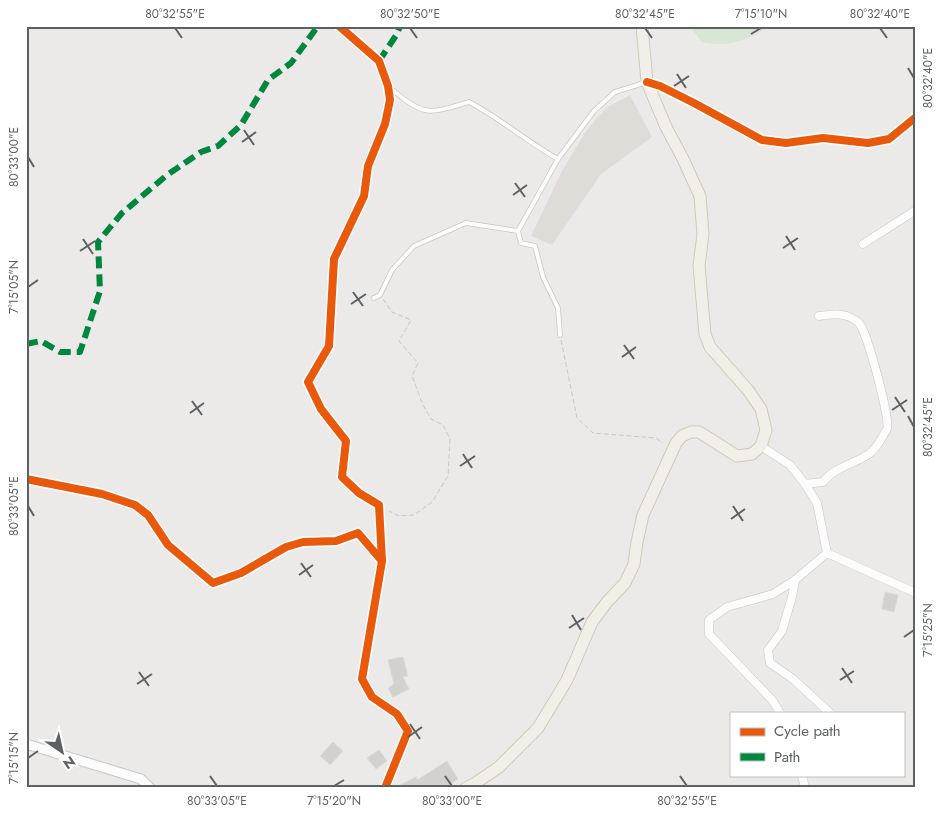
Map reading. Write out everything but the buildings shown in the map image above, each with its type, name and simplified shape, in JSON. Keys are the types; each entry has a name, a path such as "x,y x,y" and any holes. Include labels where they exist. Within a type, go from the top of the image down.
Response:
{"main road":[{"path":"466,788 499,767 538,728 567,680 592,622 625,583 634,564 636,542 643,515 672,449 682,436 691,432 699,432 710,437 737,456 752,454 761,446 766,430 761,410 748,390 710,347 705,334 699,266 703,234 700,196 646,82 642,26"}],"street":[{"path":"339,26 379,61 388,86 390,100 385,124 368,166 364,196 334,259 329,346 308,382 322,410 346,441 342,477 359,494 379,505 382,561 362,679 372,697 397,714 408,731 385,788"},
{"path":"646,82 660,86 762,140 786,143 823,138 868,143 889,139 916,118"},
{"path":"863,244 916,210"},
{"path":"805,484 824,482 843,467 870,454 888,426 887,414 871,351 860,324 850,316 839,314 819,316"},
{"path":"761,446 790,465 817,502 827,553"},
{"path":"26,479 102,494 135,504 148,515 168,545 212,583 241,573 286,547 303,542 336,541 358,533 382,561"},
{"path":"779,712 773,701 709,634 709,620 727,607 773,594 796,580 827,553"},
{"path":"827,553 916,593"},
{"path":"796,580 782,631 768,650 770,663 792,679 829,712"},
{"path":"26,744 142,779 150,788"}],"lane":[{"path":"560,335 558,308 543,277 534,246 521,242 518,231 558,159 594,111 615,92 646,82"},
{"path":"388,86 411,105 428,111 436,112 469,102 488,111 546,153 558,159"},
{"path":"374,298 380,295 392,270 414,246 466,223 518,231"}],"path":[{"path":"379,505 399,516 414,514 432,502 448,476 450,439 443,425 431,419 423,405 412,376 418,363 399,341 411,320 392,312 380,295"},
{"path":"560,335 576,418 593,433 656,438 672,449"}],"shaded area":[{"path":"630,95 652,137 601,174 552,245 531,236 562,171 586,131 609,106"}],"green space":[{"path":"689,26 771,26 738,42 713,44 702,42"}],"marked path":[{"path":"26,344 41,341 60,352 80,352 100,291 98,242 122,213 167,175 201,152 218,146 241,125 268,80 291,63 318,26"},
{"path":"379,61 397,34 400,26"}],"cycle path":[{"path":"339,26 379,61 388,86 390,100 385,124 368,166 364,196 334,259 329,346 308,382 321,409 346,441 342,477 359,493 379,505 382,561 362,679 372,697 397,714 408,731 385,788"},
{"path":"647,82 660,86 694,103 762,140 786,143 823,138 868,143 889,139 916,117"},
{"path":"26,479 102,494 135,505 148,515 168,545 213,583 241,573 286,547 303,542 336,541 358,533 382,561"}]}
